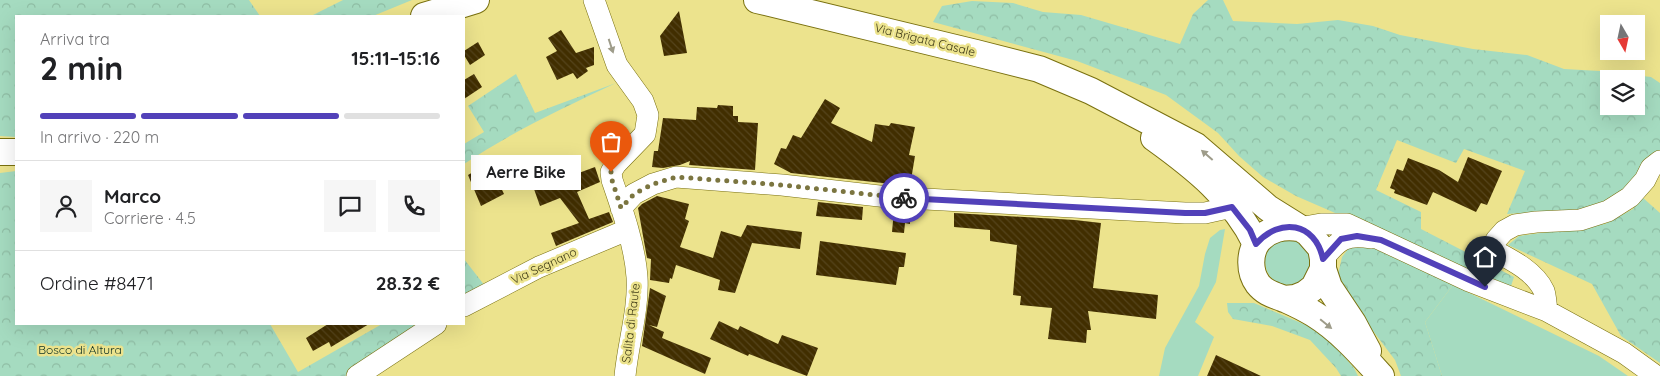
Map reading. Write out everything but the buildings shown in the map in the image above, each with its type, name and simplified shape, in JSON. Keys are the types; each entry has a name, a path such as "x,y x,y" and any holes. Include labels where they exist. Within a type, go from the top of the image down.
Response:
{"main road":[{"path":"427,15 476,0"},
{"name":"Via Brigata Casale","path":"756,0 1038,69 1090,91 1196,146 1268,208 1316,240 1321,248 1329,287 1354,323 1382,376"},
{"name":"Via Brigata Casale","path":"1090,91 1176,154 1210,183 1232,207 1250,230 1256,244 1251,262 1252,272 1256,282 1264,291 1315,314 1351,344 1382,376"},
{"path":"0,152 15,152"},
{"path":"1256,244 1264,235 1275,229 1287,226 1299,228"},
{"path":"1284,299 1295,298 1310,291 1319,279 1323,264"}],"street":[{"name":"Salita di Raute","path":"594,0 617,65 643,102 648,116 645,134 616,164 611,172 627,230 637,277 636,300 625,376"},
{"path":"1547,311 1544,291 1532,275 1507,257 1491,250 1496,240 1504,231 1516,225 1580,220 1608,211 1630,197 1645,180 1651,168 1660,161"},
{"path":"621,208 634,194 653,184 676,177 782,185 888,197 1185,213 1205,213 1232,207"},
{"path":"1185,213 1201,199 1210,183 1218,179 1230,180 1271,215 1299,228 1321,224 1347,224 1469,281 1547,311 1624,353 1656,376"},
{"name":"Via Segnano","path":"465,305 539,266 627,230"},
{"path":"1323,264 1341,239 1357,236 1381,240"},
{"path":"356,376 434,325"}],"green space":[{"path":"0,0 249,0 259,15 15,15 15,137 0,136"},
{"path":"343,0 412,0 375,15 313,15"},
{"path":"1208,0 1223,0 1233,21 1297,24 1338,20 1373,26 1400,35 1473,49 1527,55 1564,69 1600,71 1600,115 1645,115 1645,76 1651,77 1660,83 1660,154 1625,191 1591,209 1507,214 1525,171 1464,149 1456,163 1397,140 1376,190 1421,212 1421,229 1514,277 1510,289 1296,196 1263,177 1239,156 1218,133 1166,95 1077,61 933,22 942,6 972,1 1013,3 1043,12 1081,15 1180,44 1193,14"},
{"path":"516,74 535,113 616,83 519,131 465,163 465,143 484,132 468,106"},
{"name":"Bosco di Altura","path":"15,171 15,325 271,325 298,372 380,325 419,325 345,376 0,376 0,173"},
{"path":"1642,197 1660,213 1660,363 1621,336 1592,284 1508,245 1519,236 1605,224 1633,209"},
{"path":"1225,229 1216,282 1195,322 1214,337 1198,376 1159,376 1165,348 1199,286 1210,238 1220,230"},
{"path":"1288,239 1301,243 1307,249 1311,262 1307,275 1301,281 1288,285 1275,281 1269,275 1265,262 1269,249 1275,243"},
{"path":"1352,244 1371,245 1453,285 1425,322 1442,376 1401,376 1395,360 1351,302 1337,279 1342,257"},
{"path":"465,260 485,286 465,297"},
{"path":"1453,285 1599,356 1628,376 1442,376 1425,322"},
{"path":"1227,303 1254,303 1313,328 1335,346 1354,368 1358,376 1341,376 1310,340 1272,326 1233,319 1228,312"}],"way so far":[{"path":"611,172 621,208 634,194 653,184 676,177 782,185 904,198"}],"place":[{"name":"Aerre Bike","path":"611,172"}],"route":[{"path":"904,198 1185,213 1205,213 1225,207 1232,207 1250,230 1256,244 1264,235 1275,229 1287,226 1299,228 1316,240 1321,248 1323,259 1341,239 1357,236 1381,240 1485,287"}]}
